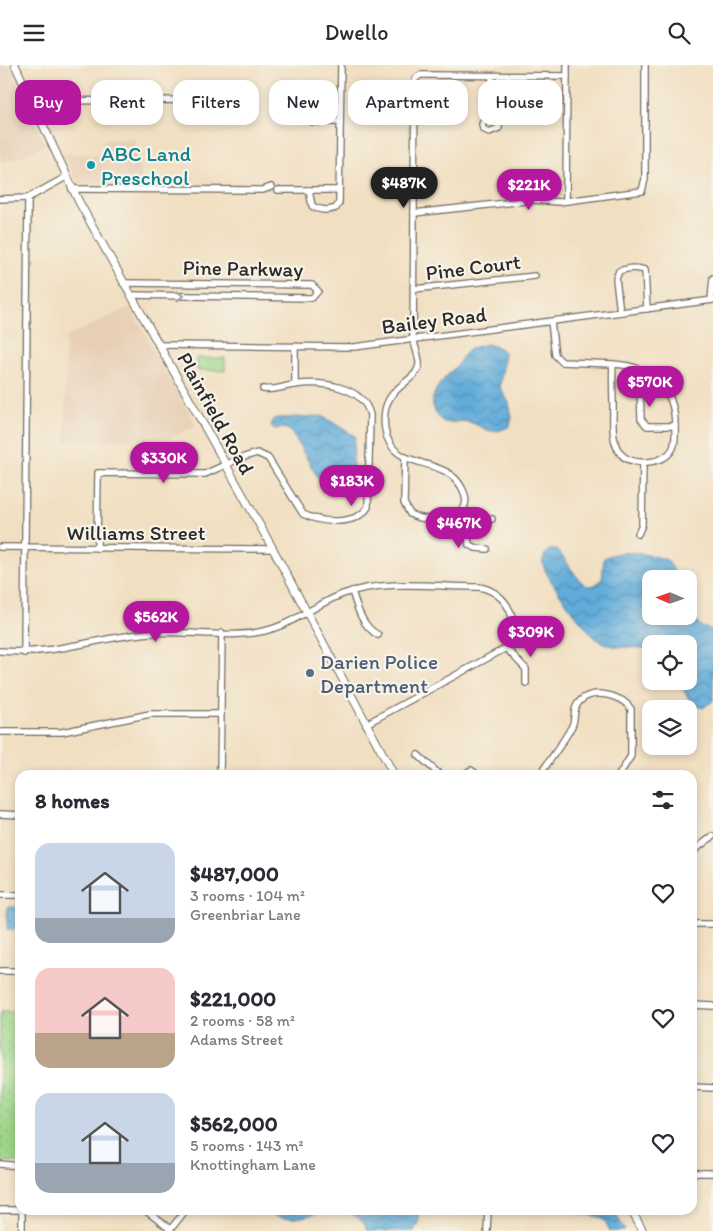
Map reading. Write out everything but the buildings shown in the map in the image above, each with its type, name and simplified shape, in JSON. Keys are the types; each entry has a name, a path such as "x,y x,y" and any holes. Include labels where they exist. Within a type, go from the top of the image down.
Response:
{"main road":[{"name":"Plainfield Road","path":"16,65 23,80"},
{"name":"Plainfield Road","path":"43,125 72,189 224,465 273,549 391,770"},
{"path":"634,1215 643,1231"}],"street":[{"path":"309,190 312,206 317,209 331,210 336,208 339,203 341,65"},
{"path":"566,201 567,65"},
{"path":"414,213 534,199 566,201 642,191 645,179 646,65"},
{"path":"405,458 404,503 410,514 421,518 453,518 461,514 464,508 464,495 456,480 437,466 405,458 394,449 388,439 385,427 385,411 390,395 417,371 419,362 413,339 415,79 420,75 567,76"},
{"path":"492,75 492,80"},
{"path":"81,100 173,99"},
{"path":"0,199 28,198 66,177"},
{"path":"72,189 263,190 270,187"},
{"path":"278,190 339,190"},
{"path":"24,653 28,198"},
{"path":"620,312 616,279 619,271 637,267 645,270 647,309"},
{"name":"Pine Court","path":"414,289 535,276"},
{"path":"712,300 713,278"},
{"name":"Pine Parkway","path":"124,283 312,285 318,291 312,298 131,295"},
{"path":"231,284 231,297"},
{"name":"Bailey Road","path":"158,345 354,347 712,300"},
{"path":"551,322 555,355 562,362 613,364 630,365 656,378 670,396 674,410 675,426 674,444 668,455 660,460 643,463 623,457 613,441 613,364"},
{"path":"295,385 296,346"},
{"path":"646,373 640,387 640,419 647,426 675,426"},
{"path":"97,547 98,473 198,475 254,454 265,456 298,510 308,517 338,521 364,513 368,507 369,491 370,415 368,407 355,393 343,388 295,385 269,390 264,389"},
{"path":"638,534 642,525 643,463"},
{"path":"461,514 466,522 468,545 487,549"},
{"path":"466,522 492,519"},
{"name":"Williams Street","path":"0,547 273,549"},
{"path":"0,651 24,653 68,649 142,633 264,631 352,591 388,586 488,589 502,598 514,620 514,633 506,648 366,724"},
{"path":"352,591 358,610 369,630 378,635"},
{"path":"220,770 222,633"},
{"path":"506,648 526,669 526,683"},
{"path":"543,770 572,726 578,703 590,695 601,695 623,700 632,709 631,756 622,770"},
{"path":"0,733 62,731 150,714 221,714"},
{"path":"418,755 434,770"},
{"path":"0,814 15,815"},
{"path":"697,848 713,836"},
{"path":"0,895 15,895"},
{"path":"697,924 713,924"},
{"path":"0,971 15,971"},
{"path":"697,1005 713,1006"},
{"path":"697,1087 713,1088"},
{"path":"0,1164 15,1166"},
{"path":"697,1173 713,1173"},
{"path":"0,1210 15,1210"},
{"path":"21,1215 22,1231"},
{"path":"151,1215 170,1230 182,1215"},
{"path":"487,1231 488,1215"}],"shaded area":[{"path":"0,65 9,65 16,80 15,125 36,125 45,145 21,157 0,163"},
{"path":"135,139 142,185 79,184 62,154 102,154 103,140"},
{"path":"130,307 196,426 166,439 65,441 66,337"}],"green space":[{"path":"197,358 225,358 225,371 197,370"},
{"path":"0,1012 15,1012 15,1162 0,1161"}],"water":[{"path":"488,344 500,348 505,354 500,387 509,403 512,417 510,426 491,431 468,422 443,422 433,405 433,398 440,384 458,364 464,354 474,347"},
{"path":"322,416 355,436 352,476 345,485 322,485 291,431 284,428 274,429 271,426 273,419 277,418"},
{"path":"549,550 557,550 582,583 587,586 595,585 602,579 604,558 611,555 635,553 667,560 673,570 642,570 642,625 698,625 698,623 702,627 713,630 713,701 703,708 697,706 697,700 690,700 684,690 697,690 697,635 642,635 642,648 614,646 601,641 594,637 581,622 551,580 543,564 545,555"},
{"path":"7,907 15,907 15,929 7,929"},
{"path":"274,1215 311,1215 296,1218"},
{"path":"354,1215 418,1215 419,1221 414,1231 367,1231 363,1222"},
{"path":"588,1215 617,1215 625,1231 610,1231 605,1221 599,1217"}],"place":[{"name":"ABC Land Preschool","path":"91,165"},
{"name":"Darien Police Department","path":"310,673"}]}
